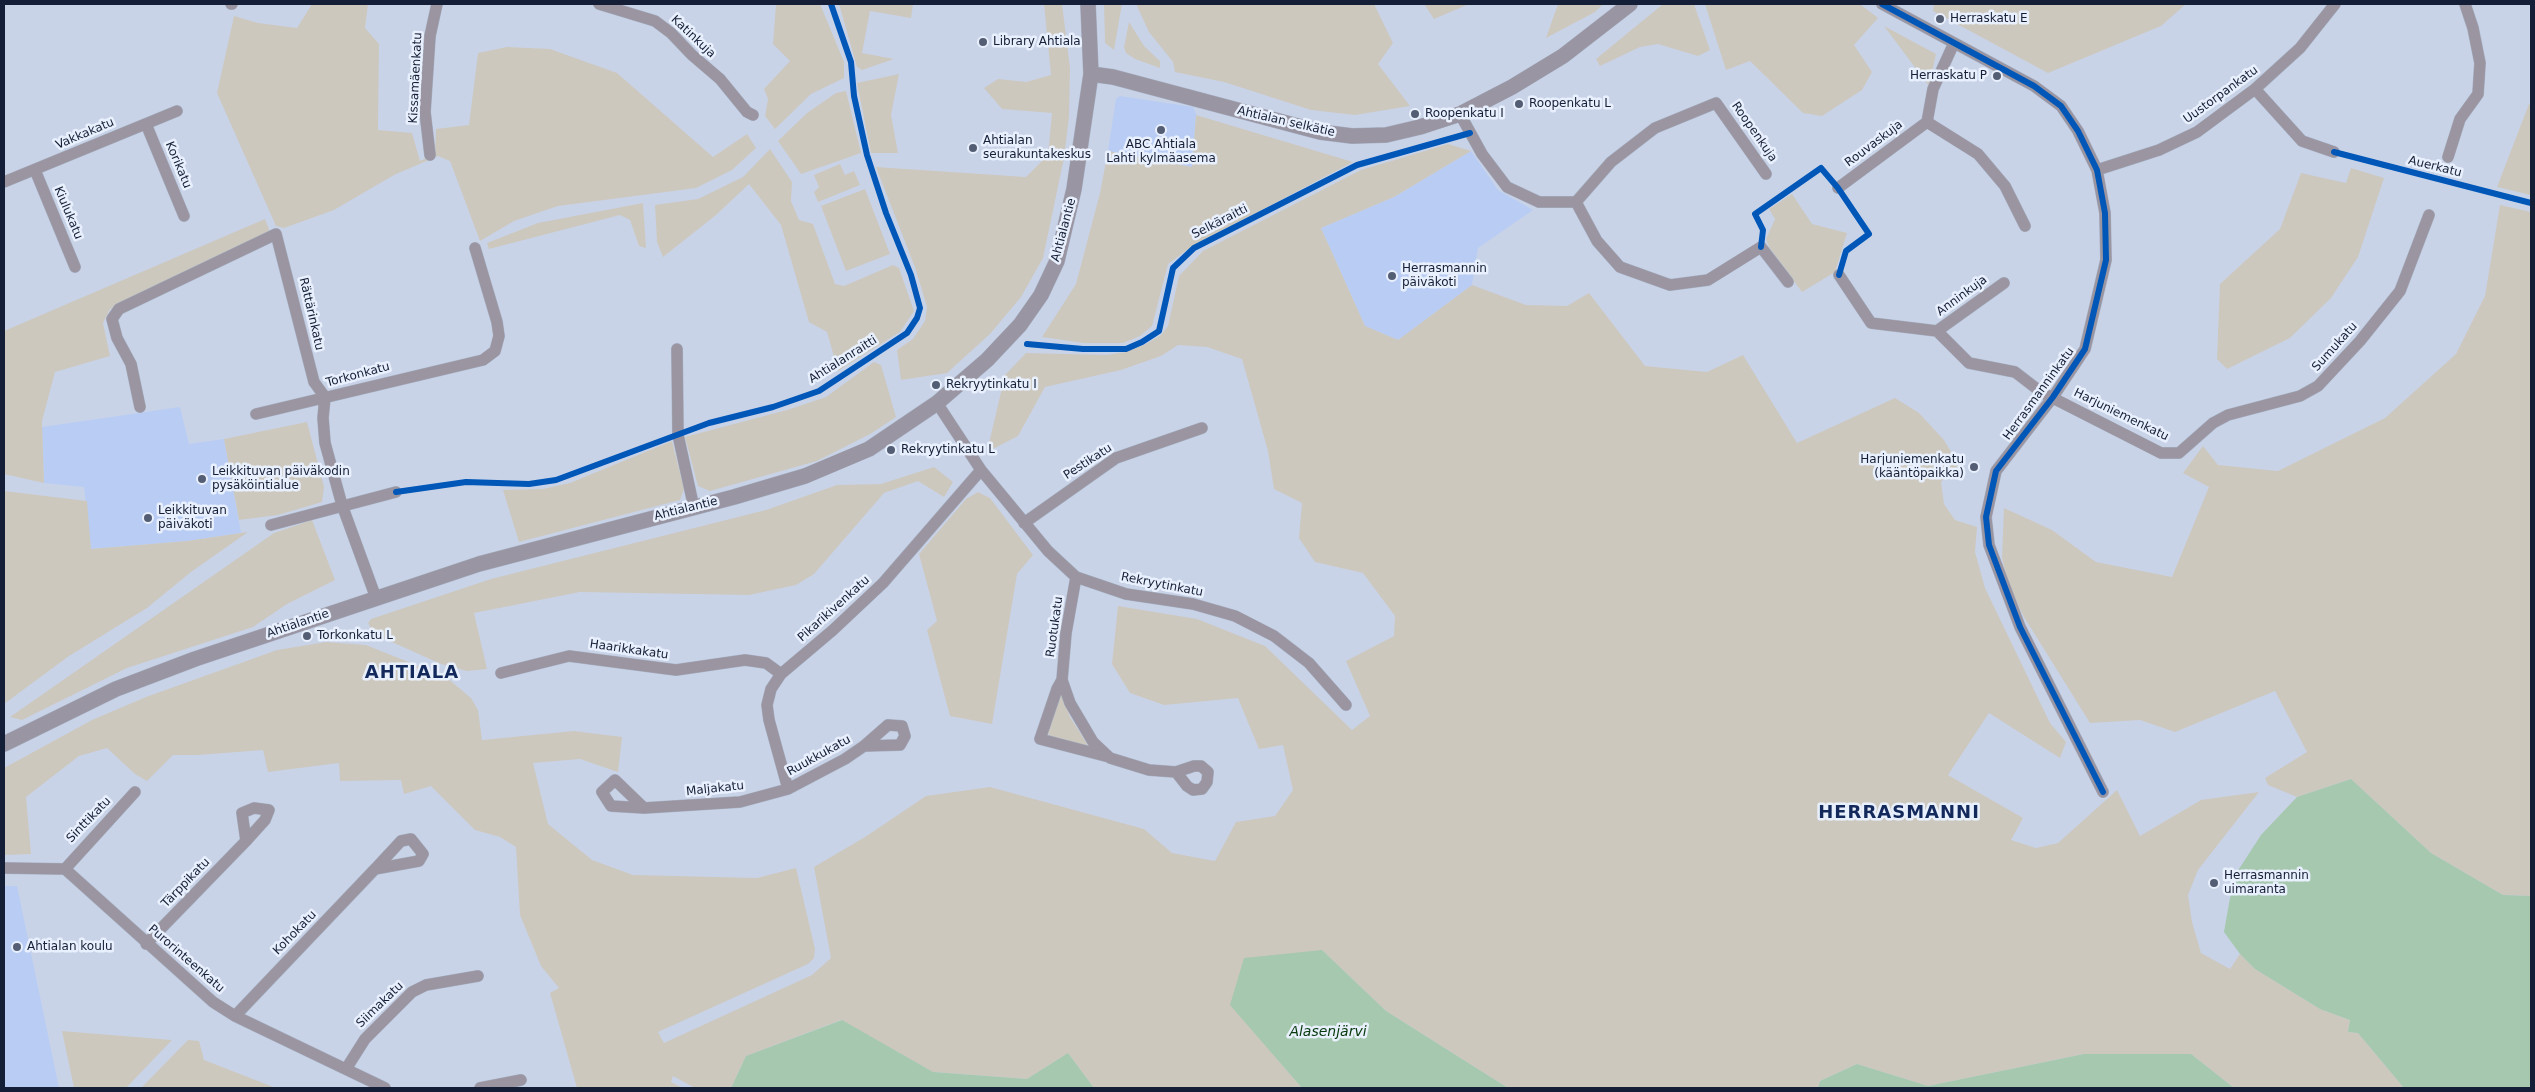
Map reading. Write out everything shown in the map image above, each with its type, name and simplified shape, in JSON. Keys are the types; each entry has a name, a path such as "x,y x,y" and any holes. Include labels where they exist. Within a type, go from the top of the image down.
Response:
{"main road":[{"name":"Ahtialantie","path":"4,744 116,689 195,659 479,564 694,508 805,476 870,449 937,402 987,360 1020,325 1041,295 1057,261 1074,189 1091,74 1088,4"},
{"name":"Ahtialan selkätie","path":"1091,74 1123,80 1320,132 1344,135 1386,135 1420,127 1460,114 1512,87 1563,56 1630,4"}],"street":[{"name":"Kissamäenkatu","path":"430,154 425,112 430,36 437,4"},
{"name":"Katinkuja","path":"599,4 655,21 671,33 692,55 720,79 747,112 753,115"},
{"name":"Herrasmanninkatu","path":"1882,4 2034,86 2061,106 2078,131 2097,170 2105,213 2106,260 2085,349 2053,397 1996,471 1986,517 1989,544 2020,627 2103,792"},
{"name":"Uustorpankatu","path":"2097,170 2159,150 2197,132 2255,89 2300,48 2335,4"},
{"path":"2448,157 2460,119 2478,94 2480,63 2473,28 2465,4"},
{"path":"1954,43 1933,89 1927,122 1978,154 2005,186 2025,226"},
{"path":"2255,89 2302,141 2334,152"},
{"name":"Roopenkuja","path":"1576,202 1611,162 1655,128 1716,103 1766,174"},
{"name":"Vakkakatu","path":"4,182 177,111"},
{"path":"1460,114 1482,154 1506,187 1539,202 1576,202 1598,241 1620,267 1670,285 1708,280 1761,247 1788,282"},
{"name":"Rouvaskuja","path":"1838,188 1927,122"},
{"name":"Korikatu","path":"146,124 184,216"},
{"name":"Kiulukatu","path":"35,170 75,267"},
{"name":"Sumukatu","path":"2179,453 2213,423 2228,415 2300,396 2318,386 2360,341 2400,291 2429,215"},
{"name":"Rättärinkatu","path":"140,406 131,364 117,338 112,319 120,309 276,234 314,382 325,398"},
{"name":"Torkonkatu","path":"376,598 342,505 325,443 323,418 325,398 483,360 495,351 499,336 497,322 476,248"},
{"path":"1839,275 1871,323 1937,331"},
{"name":"Anninkuja","path":"1937,331 2004,283"},
{"name":"Harjuniemenkatu","path":"1937,331 1969,363 2015,372 2041,392 2161,453 2179,453"},
{"path":"677,349 678,435 694,508"},
{"path":"256,414 325,398"},
{"name":"Rekryytinkatu","path":"937,402 982,470 1048,551 1076,578 1126,594 1193,604 1235,616 1274,636 1309,663 1346,705"},
{"name":"Pestikatu","path":"1024,523 1116,458 1202,428"},
{"name":"Pikarikivenkatu","path":"788,789 767,705 771,689 781,674 833,630 883,583 982,470"},
{"path":"271,525 396,492"},
{"name":"Ruotukatu","path":"1076,578 1066,633 1062,680 1070,703 1082,725 1093,742 1110,758"},
{"name":"Haarikkakatu","path":"501,673 569,656 676,670 745,660 766,664 781,674"},
{"name":"Ruotukatu","path":"1062,680 1057,689 1040,739 1149,770 1176,772"},
{"name":"Ruukkukatu","path":"788,789 864,746"},
{"name":"Maljakatu","path":"644,808 740,802 788,789"},
{"name":"Sinttikatu","path":"65,868 135,792"},
{"name":"Tärppikatu","path":"146,944 246,841"},
{"path":"4,868 65,868"},
{"name":"Purorinteenkatu","path":"65,868 146,944 213,1002 235,1016 385,1088"},
{"name":"Kohokatu","path":"235,1016 375,869"},
{"name":"Siimakatu","path":"346,1069 365,1039 412,992 426,985 478,976"},
{"path":"480,1088 521,1080"}],"shaded area":[{"path":"312,4 368,4 365,28 379,44 378,130 412,133 420,161 435,154 436,129 469,125 478,53 507,47 550,49 617,73 713,157 747,134 756,148 732,170 696,188 558,206 514,221 480,241 450,161 438,156 394,175 334,210 284,228 276,226 217,93 234,16 258,23 297,28"},
{"path":"776,4 820,4 844,62 844,78 811,94 775,129 765,116 768,99 764,89 790,61 773,44"},
{"path":"839,4 913,4 911,18 870,11 862,53 894,59 862,70 857,67"},
{"path":"1044,4 1062,4 1070,68 1069,117 1064,158 1043,258 1021,297 990,334 947,373 901,380 897,350 913,339 925,321 927,307 916,270 876,167 1026,177 1048,155 1052,113 1002,109 984,88 998,79 1026,82 1051,75"},
{"path":"1104,4 1122,4 1114,50 1105,43"},
{"path":"1136,4 1374,4 1393,43 1378,64 1410,106 1355,115 1311,110 1224,82 1175,72 1173,62 1149,32"},
{"path":"1424,4 1469,4 1434,19"},
{"path":"1558,4 1603,4 1595,12 1546,38"},
{"path":"1663,4 1694,4 1710,50 1698,56 1658,44 1640,47 1600,66 1596,59"},
{"path":"1705,4 1860,4 1878,18 1854,45 1872,72 1862,90 1822,116 1803,113 1750,61 1726,70"},
{"path":"1934,4 2186,4 2161,26 2048,73 1933,11"},
{"path":"1129,22 1144,46 1160,61 1160,68 1135,59 1126,53 1124,47"},
{"path":"1884,26 1936,54 1929,86"},
{"path":"899,74 891,115 898,153 871,153 857,83"},
{"path":"846,91 861,153 801,174 778,141 807,113 836,93"},
{"path":"1120,96 1193,107 1196,114 1192,167 1108,151 1116,99"},
{"path":"2529,104 2531,105 2531,195 2497,187"},
{"path":"1196,115 1353,162 1191,247 1168,264 1152,326 1140,336 1123,343 1084,343 1042,337 1076,284 1100,193 1108,151 1192,167"},
{"path":"1448,144 1471,151 1394,197 1321,228 1365,326 1398,340 1472,285 1526,305 1567,306 1589,293 1645,366 1707,372 1743,355 1797,443 1895,398 1919,413 1944,440 1959,465 1941,482 1944,504 1955,520 1977,527 1975,552 1985,588 2050,723 2066,742 2060,758 1989,713 1948,775 2023,818 2011,840 2036,848 2058,843 2117,790 2140,836 2201,800 2259,792 2198,870 2188,895 2192,922 2201,953 2230,969 2240,954 2255,969 2320,1009 2350,1020 2348,1032 2358,1033 2404,1088 2234,1088 2191,1054 2084,1054 1928,1086 1857,1064 1820,1081 1818,1088 1508,1088 1386,1011 1322,950 1231,1005 1302,1088 1094,1088 1068,1053 1027,1079 933,1072 841,1020 746,1056 731,1088 695,1088 673,1076 671,1082 683,1088 577,1088 550,993 559,988 541,966 520,915 516,847 500,837 475,830 431,786 404,794 401,780 340,781 339,763 268,772 263,750 173,755 147,781 135,774 107,748 79,756 26,797 31,854 4,855 4,768 92,720 146,697 277,650 326,642 366,645 446,677 471,698 478,710 482,740 574,731 622,737 618,772 580,759 533,763 548,824 592,860 633,875 757,878 796,868 815,949 814,958 808,964 658,1032 664,1043 812,975 831,958 814,867 865,837 926,796 990,787 1144,829 1172,853 1215,861 1236,822 1275,816 1293,790 1283,745 1259,749 1238,698 1164,705 1130,693 1112,664 1118,606 1197,619 1265,646 1352,730 1370,716 1346,661 1394,636 1395,616 1363,573 1315,562 1299,538 1302,503 1274,489 1268,451 1242,359 1207,347 1178,345 1161,356 1121,370 1045,387 1018,436 987,452 1005,375 1026,353 1107,355 1126,352 1144,345 1161,335 1168,326 1179,276 1203,251 1361,170"},
{"path":"770,149 792,182 791,201 799,220 813,224 835,284 844,286 893,265 899,268 914,311 900,332 838,371 827,332 809,322 781,225 749,184 716,215 663,257 657,242 655,205 698,199 743,177"},
{"path":"1471,151 1498,190 1533,210 1478,248 1472,285 1398,340 1365,326 1321,228 1394,197"},
{"path":"840,164 845,175 854,171 860,185 818,202 814,192 819,187 814,175"},
{"path":"2351,168 2384,178 2358,257 2331,298 2290,338 2227,369 2217,359 2220,284 2280,229 2301,173 2346,183"},
{"path":"865,189 890,254 846,271 821,206"},
{"path":"1792,194 1812,224 1847,233 1835,272 1802,292 1769,247 1766,239 1775,219 1769,209"},
{"path":"643,203 646,248 639,246 630,220 620,215 489,249 487,243 538,223"},
{"path":"2500,205 2531,212 2531,896 2503,895 2431,853 2351,779 2297,797 2268,785 2265,778 2307,752 2275,691 2175,732 2140,720 2090,723 2024,617 2008,585 2002,557 2004,508 2052,530 2096,562 2172,577 2209,487 2183,473 2203,446 2218,465 2278,471 2385,418 2456,354 2485,296"},
{"path":"265,219 270,232 110,309 103,323 110,356 55,372 42,421 44,483 4,474 4,331"},
{"path":"874,362 881,365 896,417 872,433 817,461 710,491 698,486 685,437 787,410 826,397"},
{"path":"180,407 189,444 224,439 241,533 187,541 91,549 84,487 44,483 42,427"},
{"path":"307,422 324,487 322,502 278,515 239,520 224,439"},
{"path":"672,441 684,489 680,500 519,542 503,490 543,489 570,483"},
{"path":"934,467 953,482 944,497 918,481 884,493 814,574 796,585 749,595 580,592 474,613 487,669 467,671 441,664 374,634 368,623 371,619 491,579 766,510 837,485 881,484"},
{"path":"4,491 87,501 91,549 187,541 248,532 191,572 147,608 69,656 4,704"},
{"path":"978,492 990,498 1033,555 1017,574 992,724 950,716 927,630 937,621 919,554 966,499"},
{"path":"312,520 335,580 287,604 253,627 127,668 22,720 10,717 274,533"},
{"path":"1062,695 1070,717 1089,747 1056,740 1048,734 1057,700"},
{"name":"Ahtialan koulu","path":"4,886 17,886 59,1088 4,1088"},
{"path":"62,1031 172,1040 126,1088 74,1088"},
{"path":"188,1040 199,1041 204,1060 276,1088 141,1088"}],"water":[{"path":"2351,779 2431,853 2503,895 2531,896 2531,1088 2404,1088 2358,1033 2348,1032 2350,1020 2320,1009 2255,969 2240,954 2224,932 2230,898 2239,869 2261,835 2297,797"},
{"name":"Alasenjärvi","path":"1322,950 1386,1011 1508,1088 1302,1088 1230,1005 1244,958"},
{"path":"842,1020 933,1072 1027,1079 1068,1053 1094,1088 731,1088 746,1056"},
{"path":"2084,1054 2191,1054 2234,1088 1818,1088 1820,1081 1857,1064 1928,1086"}],"cycle path":[{"name":"Ahtialanraitti","path":"396,492 466,482 529,484 556,480 709,423 773,407 819,391 907,333 917,318 920,308 911,275 886,213 867,155 854,96 851,62 831,4"},
{"path":"1882,4 2034,86 2061,106 2078,131 2097,170 2105,213 2106,260 2085,349 2053,397 1996,471 1986,517 1989,545 2020,627 2103,792"},
{"name":"Selkäraitti","path":"1027,344 1083,349 1126,349 1142,342 1159,331 1173,268 1194,248 1357,165 1470,133"},
{"name":"Auerkatu","path":"2334,152 2531,203"},
{"path":"1761,247 1763,230 1755,214 1821,168 1838,188 1869,234 1846,251 1839,275"}],"place":[{"name":"Herraskatu E","path":"1940,19"},
{"name":"Library Ahtiala","path":"983,42"},
{"name":"Herraskatu P","path":"1997,76"},
{"name":"Roopenkatu L","path":"1519,104"},
{"name":"Roopenkatu I","path":"1415,114"},
{"name":"ABC Ahtiala Lahti kylmäasema","path":"1161,130"},
{"name":"Ahtialan seurakuntakeskus","path":"973,148"},
{"name":"Herrasmannin päiväkoti","path":"1392,276"},
{"name":"Rekryytinkatu I","path":"936,385"},
{"name":"Rekryytinkatu L","path":"891,450"},
{"name":"Harjuniemenkatu (kääntöpaikka)","path":"1974,467"},
{"name":"Leikkituvan päiväkodin pysäköintialue","path":"202,479"},
{"name":"Leikkituvan päiväkoti","path":"148,518"},
{"name":"Torkonkatu L","path":"307,636"},
{"name":"Herrasmannin uimaranta","path":"2214,883"},
{"name":"Ahtialan koulu","path":"17,947"}],"district":[{"name":"AHTIALA","path":"412,673"},
{"name":"HERRASMANNI","path":"1899,813"}]}
